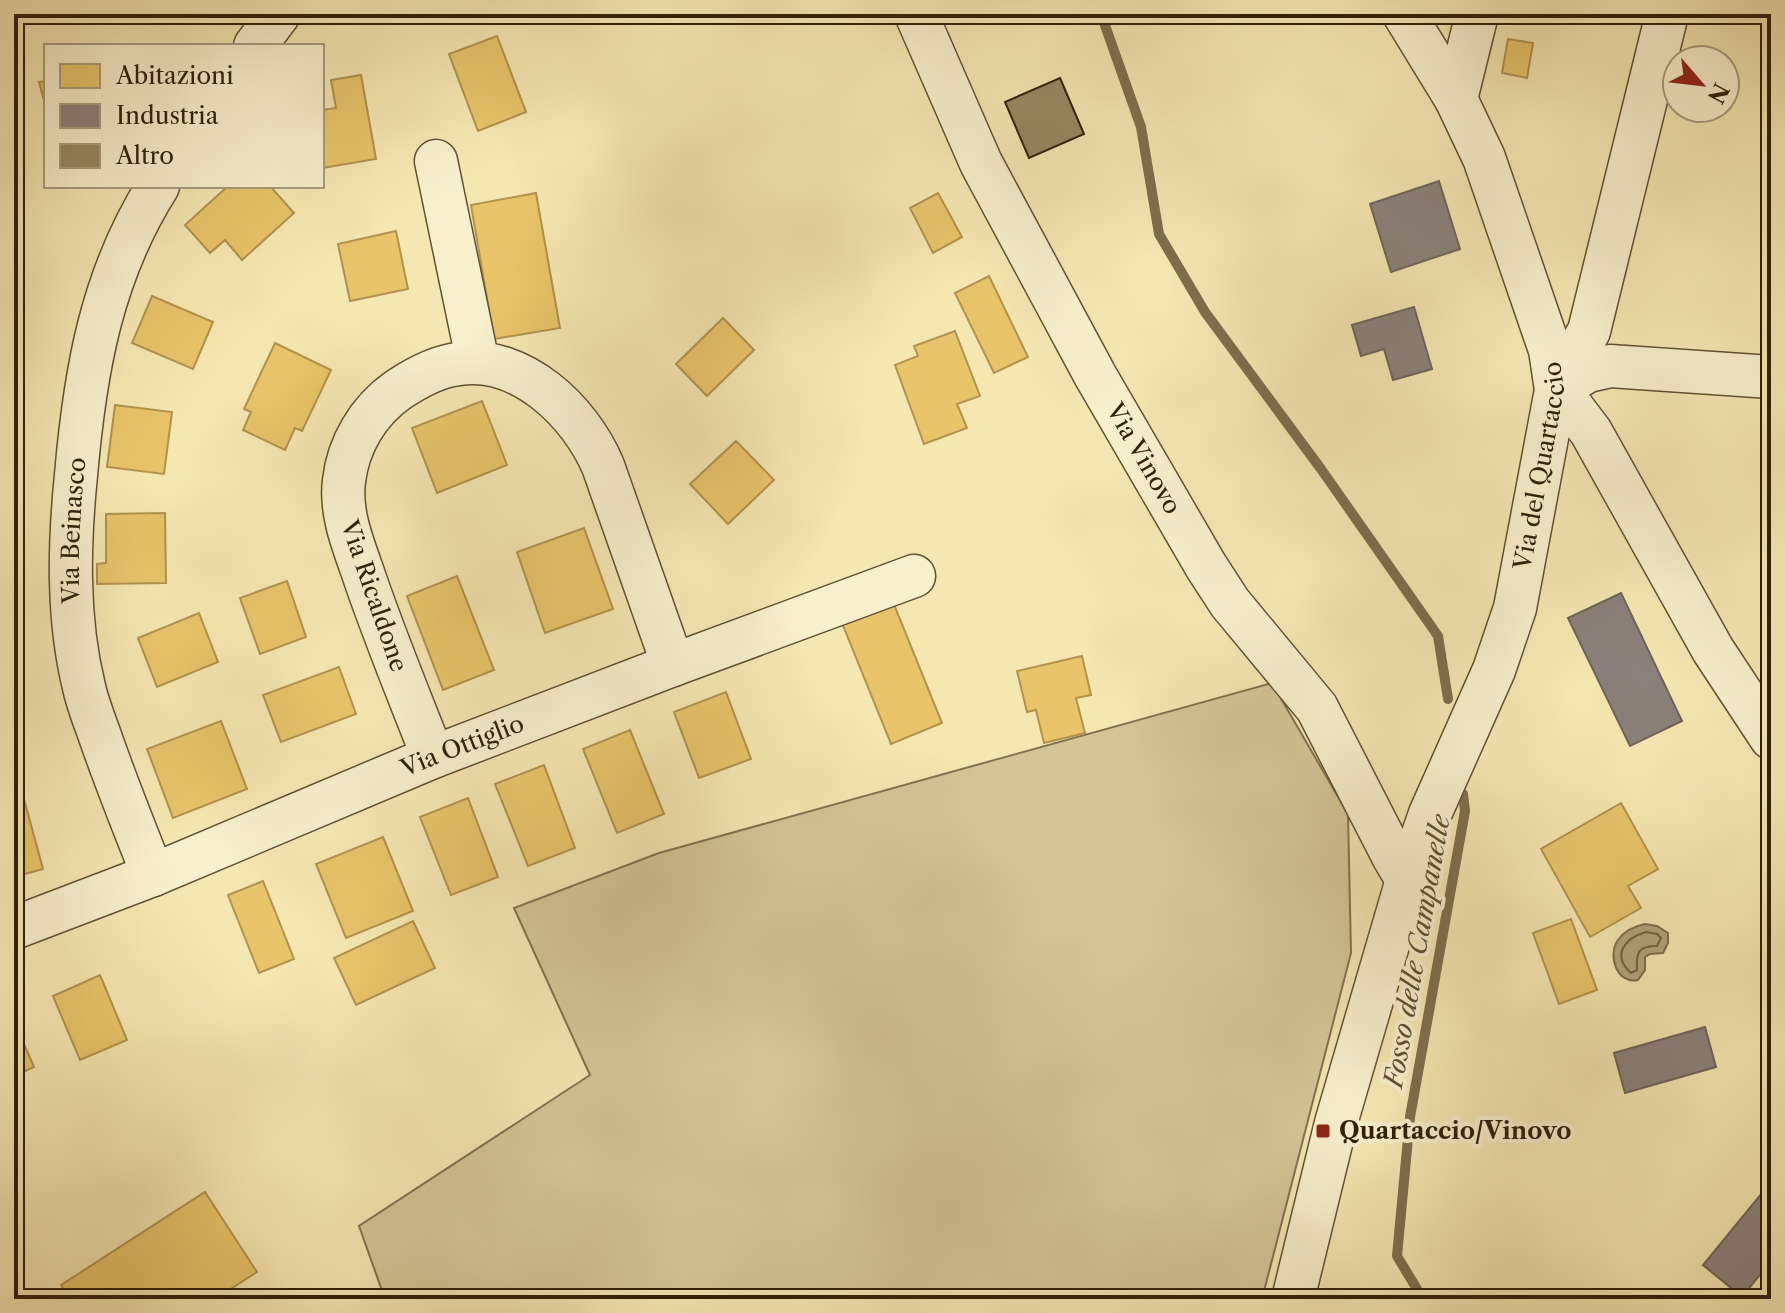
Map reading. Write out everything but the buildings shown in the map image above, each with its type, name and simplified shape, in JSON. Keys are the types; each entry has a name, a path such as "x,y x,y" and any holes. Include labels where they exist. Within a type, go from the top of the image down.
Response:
{"street":[{"path":"256,44 279,14"},
{"name":"Via Vinovo","path":"916,14 981,163 1095,375 1214,579 1230,603 1317,708 1407,880"},
{"name":"Via del Quartaccio","path":"1303,1292 1336,1123 1407,880 1430,814 1490,682 1515,608 1556,390 1550,350 1484,158 1456,99 1404,14"},
{"path":"1456,99 1477,14"},
{"path":"1556,390 1589,331 1667,14"},
{"path":"436,161 478,363"},
{"name":"Via Beinasco","path":"153,875 109,763 84,687 72,605 70,565 78,448 90,358 106,298 157,188"},
{"name":"Via Ricaldone","path":"433,757 375,611 355,550 343,497 350,456 371,414 391,395 431,371 455,364 478,363 514,373 529,380 558,403 588,436 606,473 673,665"},
{"path":"1556,390 1588,371 1610,366 1771,377"},
{"path":"1556,390 1591,432 1713,650 1771,738"},
{"name":"Via Ottiglio","path":"14,928 153,875 433,757 914,576"}],"shaded area":[{"path":"1272,683 1348,814 1351,953 1262,1299 385,1299 359,1226 590,1075 514,908 659,853"}],"water":[{"path":"1645,924 1657,926 1668,933 1668,943 1663,953 1645,957 1645,970 1638,980 1624,978 1614,961 1615,946 1627,931"}],"waterway":[{"path":"1101,14 1141,127 1159,234 1205,312 1321,469 1438,636 1448,699"},
{"name":"Fosso delle Campanelle","path":"1423,1299 1397,1256 1410,1117 1465,811 1463,794"}],"place":[{"name":"Quartaccio/Vinovo","path":"1323,1131"}]}
